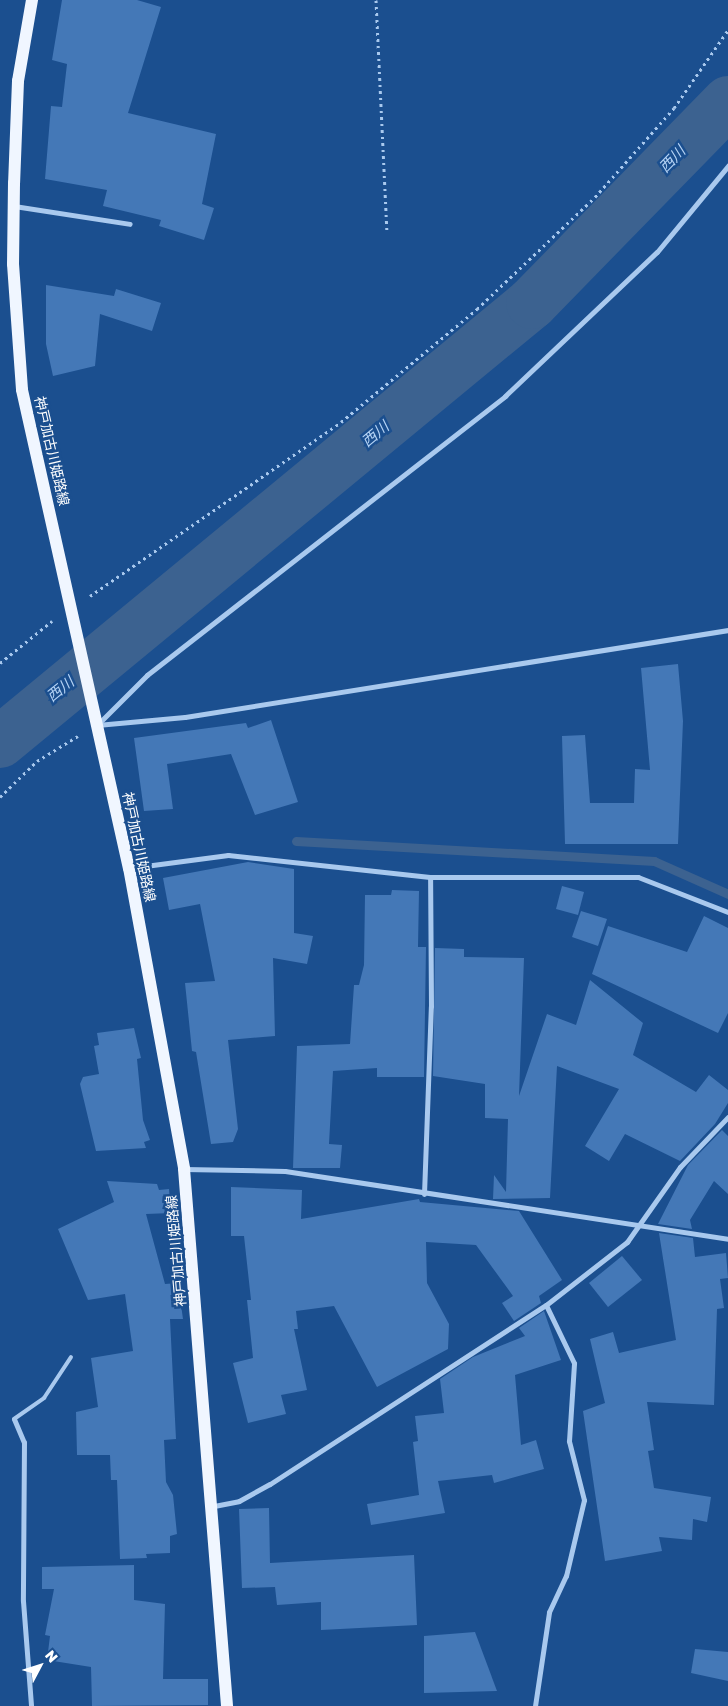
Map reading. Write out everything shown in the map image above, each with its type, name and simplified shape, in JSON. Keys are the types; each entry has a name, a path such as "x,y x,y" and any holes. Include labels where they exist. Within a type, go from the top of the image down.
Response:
{"main road":[{"name":"神戸加古川姫路線","path":"32,0 18,81 14,206 13,264 22,390 129,868 184,1169 214,1506 226,1706"}],"street":[{"path":"96,725 147,675 505,396 657,252 728,166"},
{"path":"14,206 130,224"},
{"path":"96,725 186,717 728,630"},
{"path":"129,868 228,855 430,877 562,874 638,877 728,912"},
{"path":"424,1194 431,1006 430,877"},
{"path":"214,1506 239,1501 270,1484 546,1305 627,1242 642,1225 680,1167 728,1117"},
{"path":"184,1169 286,1171 424,1194 728,1239"},
{"path":"536,1706 549,1612 566,1576 584,1500 569,1441 574,1364 546,1305"},
{"path":"14,1419 24,1442 23,1601 31,1706"}],"lane":[{"path":"14,1419 44,1398 71,1357"}],"path":[{"path":"376,0 387,234"},
{"path":"0,663 95,594 341,422 477,309 595,197 674,108 728,30"},
{"path":"0,797 37,761 96,725"}],"building":[{"path":"62,0 137,0 161,7 128,113 216,134 202,204 214,208 204,240 159,226 161,220 103,206 107,190 45,179 51,106 62,107 67,64 52,60"},
{"path":"46,285 114,296 116,289 161,303 152,331 100,314 95,366 53,376 46,344"},
{"path":"678,664 683,721 678,844 565,844 562,736 585,735 590,803 634,803 635,769 650,770 641,668"},
{"path":"271,720 298,802 255,815 231,754 167,764 173,809 144,811 134,738 246,723 248,728"},
{"path":"248,862 294,869 294,933 313,936 307,964 273,958 275,1036 228,1040 238,1129 233,1142 211,1144 196,1052 192,1051 185,983 215,981 200,904 169,910 163,878"},
{"path":"562,886 584,892 578,915 556,909"},
{"path":"392,890 419,891 418,947 426,947 424,1077 377,1077 377,1068 333,1071 329,1144 342,1145 340,1168 293,1168 297,1046 350,1044 354,985 359,985 364,965 365,895 391,895"},
{"path":"581,911 607,919 598,946 572,937"},
{"path":"704,916 728,928 728,1013 718,1033 592,974 608,926 687,952"},
{"path":"435,948 464,949 464,957 524,958 519,1096 547,1014 576,1025 590,980 643,1023 633,1055 696,1092 709,1075 728,1090 728,1103 715,1124 680,1161 625,1134 609,1161 585,1146 619,1089 557,1066 550,1198 493,1199 494,1175 506,1192 508,1119 485,1118 485,1084 433,1076"},
{"path":"134,1028 141,1058 137,1059 143,1120 150,1140 144,1142 146,1148 96,1151 80,1084 83,1077 99,1074 94,1046 99,1045 97,1033"},
{"path":"722,1130 728,1136 728,1194 714,1181 690,1220 692,1229 658,1224 688,1165"},
{"path":"107,1181 157,1184 159,1190 169,1189 171,1213 146,1214 165,1284 178,1283 183,1319 170,1319 176,1439 164,1440 166,1482 173,1495 177,1534 170,1536 170,1553 146,1554 147,1558 120,1559 117,1480 111,1480 110,1455 77,1455 76,1412 98,1407 91,1358 133,1351 125,1294 88,1300 58,1229 114,1202"},
{"path":"231,1187 302,1190 301,1219 419,1199 420,1202 519,1211 562,1280 539,1296 541,1303 514,1321 502,1303 513,1296 476,1245 426,1242 427,1283 449,1324 448,1349 377,1387 334,1306 296,1311 298,1329 294,1329 307,1390 281,1395 286,1414 248,1423 233,1363 253,1358 247,1300 251,1300 244,1236 231,1236"},
{"path":"659,1233 693,1238 695,1257 726,1253 728,1278 720,1279 724,1308 717,1309 714,1405 647,1402 654,1450 648,1451 654,1488 711,1497 707,1522 693,1519 692,1540 659,1537 662,1551 605,1561 583,1411 605,1403 590,1339 613,1332 619,1353 676,1340"},
{"path":"622,1256 642,1280 608,1307 589,1283"},
{"path":"544,1311 561,1360 515,1375 521,1445 536,1440 544,1469 494,1483 492,1475 438,1481 445,1513 371,1525 367,1504 419,1495 413,1442 418,1441 415,1416 444,1413 440,1379 473,1357 525,1336 519,1328"},
{"path":"269,1508 270,1563 414,1555 417,1625 321,1630 321,1602 277,1605 275,1587 242,1588 239,1509"},
{"path":"134,1565 134,1600 165,1604 163,1679 208,1679 208,1705 92,1706 91,1667 47,1660 50,1636 45,1635 54,1589 42,1589 42,1567"},
{"path":"475,1632 497,1691 424,1693 424,1636"},
{"path":"695,1649 728,1652 728,1681 691,1673"}],"waterway":[{"name":"西川","path":"0,742 532,303 728,102"},
{"path":"296,841 654,861 728,894"}]}
